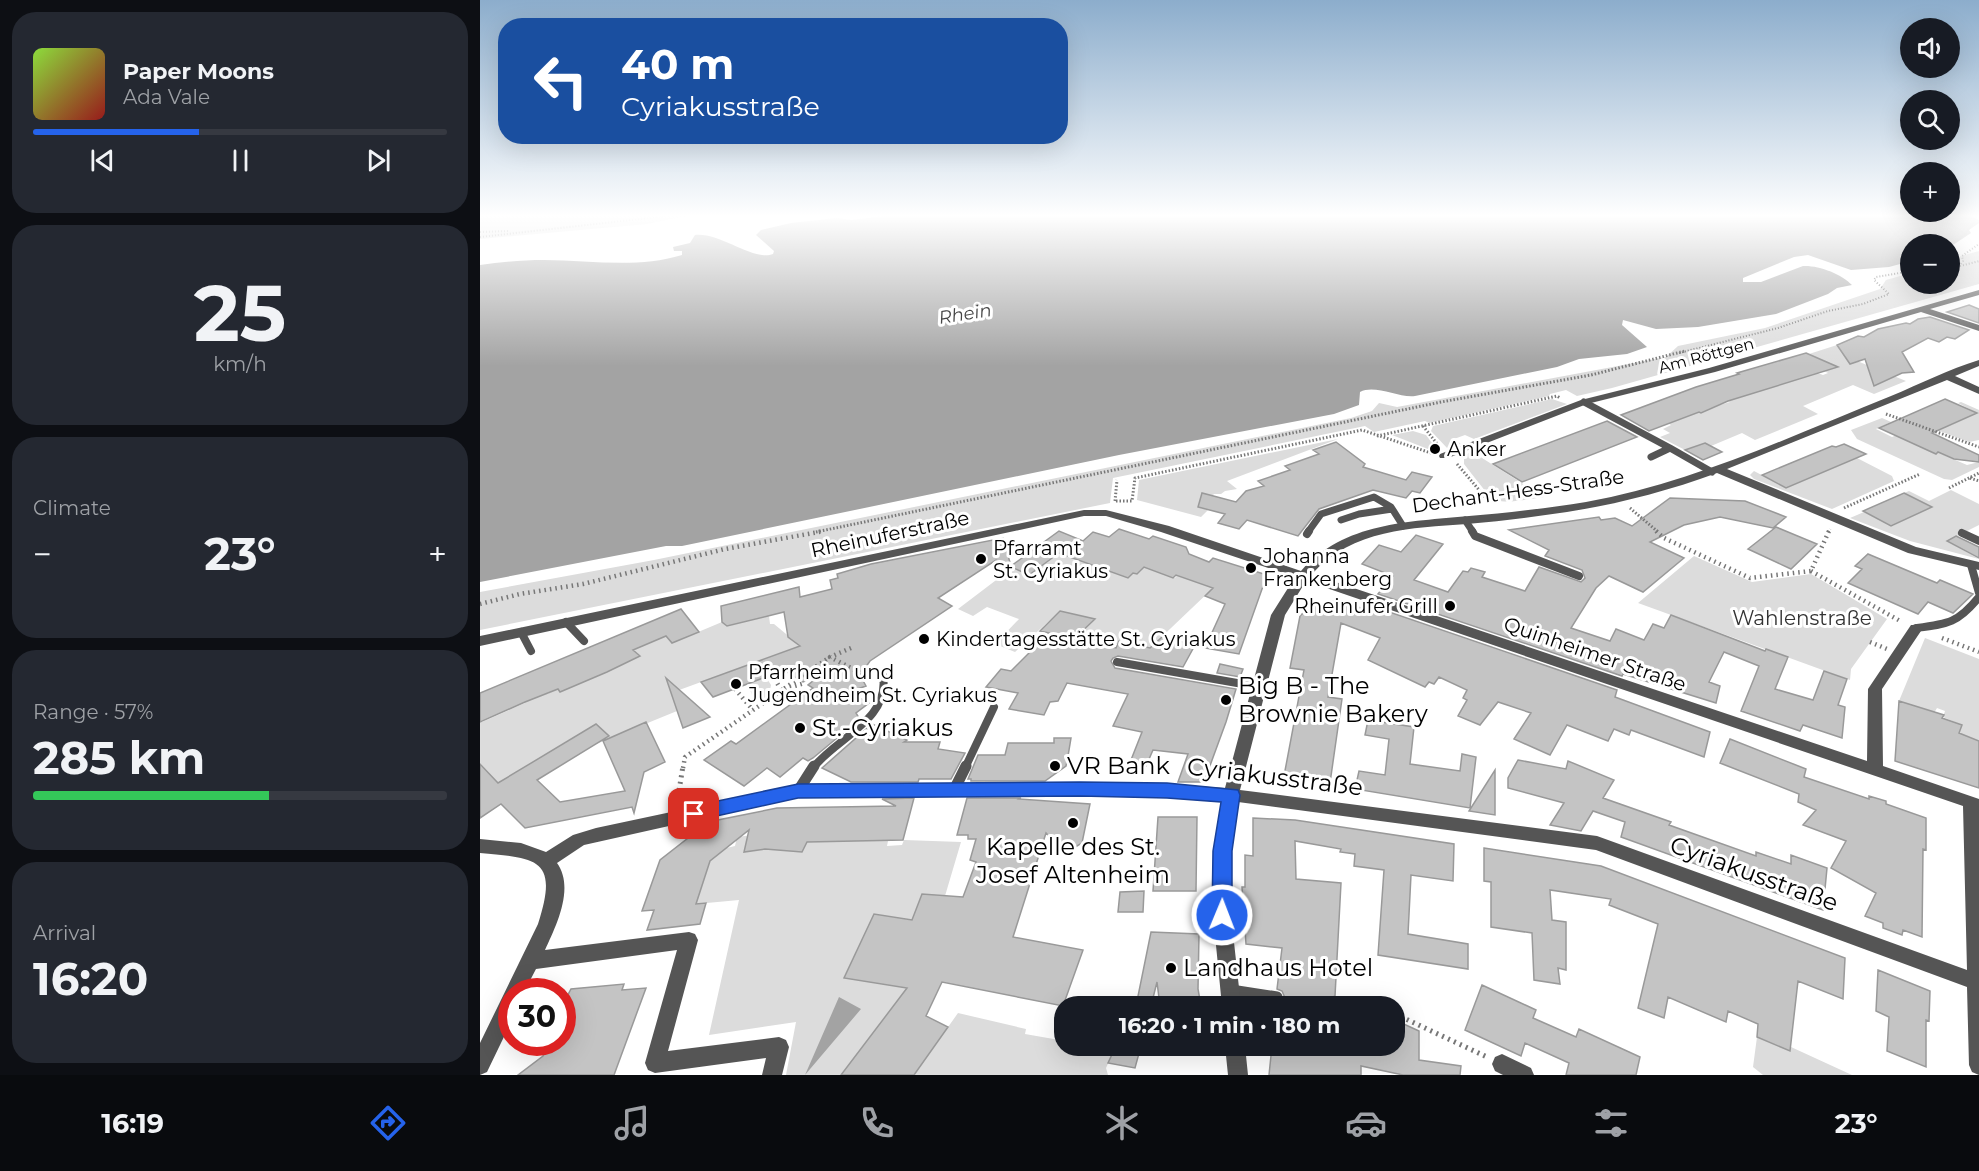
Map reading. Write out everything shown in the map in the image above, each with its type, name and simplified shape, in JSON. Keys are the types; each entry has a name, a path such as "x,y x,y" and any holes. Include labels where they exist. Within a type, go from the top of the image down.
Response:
{"street":[{"name":"Am Röttgen","path":"1444,456 1584,402 1712,370 1979,292"},
{"path":"1922,309 1979,328"},
{"name":"Dechant-Hess-Straße","path":"1230,996 1222,904 1222,851 1231,795 1278,615 1288,594 1303,575 1322,557 1356,537 1372,531 1500,517 1619,498 1672,486 1716,471 1979,363"},
{"path":"1947,376 1979,391"},
{"path":"1716,471 1912,550 1975,566"},
{"name":"Rheinuferstraße","path":"480,640 1084,513 1106,513 1165,529 1303,575"},
{"name":"Quinheimer Straße","path":"1303,575 1975,804"},
{"path":"1875,769 1875,690 1916,628"},
{"name":"Cyriakusstraße","path":"546,861 579,840 798,791 1167,790 1231,795 1597,843 1978,983"},
{"path":"1975,804 1979,1065"},
{"path":"480,846 534,854 546,861 554,873 557,887 553,909 521,978"},
{"path":"529,962 689,939 655,1063 778,1047 772,1075"},
{"path":"480,1065 498,1027"},
{"path":"1236,1056 1239,1075"},
{"path":"1502,1064 1524,1075"}],"lane":[{"path":"1584,402 1716,471"},
{"path":"1651,457 1670,448"},
{"path":"1307,534 1322,514 1374,497 1392,509 1403,526"},
{"path":"1341,520 1392,509"},
{"path":"1465,520 1474,536 1579,576"},
{"path":"1962,533 1979,541"},
{"path":"1975,566 1979,593"},
{"path":"1916,628 1949,624 1963,619 1979,597"},
{"path":"566,622 584,641"},
{"path":"521,632 531,651"},
{"path":"1117,662 1260,687"},
{"path":"798,791 802,780 819,758 871,716 883,697 884,681"},
{"path":"954,790 994,706"}],"path":[{"path":"480,604 520,594 583,584 725,549 834,529 1440,402 1591,375 1778,328 1828,310 1863,304 1889,294 1889,291 1878,286 1874,280 1876,277 1900,273"},
{"path":"1377,436 1557,396"},
{"path":"1869,408 1971,445 1979,445"},
{"path":"1423,426 1442,450 1444,456"},
{"path":"1115,501 1132,501 1135,478 1362,430 1423,452 1444,456 1464,471 1500,517"},
{"path":"1949,488 1979,473"},
{"path":"1811,571 1831,528 1829,515 1920,474"},
{"path":"1969,478 1979,482"},
{"path":"1106,513 1115,501 1117,480"},
{"path":"1619,498 1664,538 1750,578 1811,571 1890,617 1979,652"},
{"path":"674,818 686,758 830,657 851,648"},
{"path":"830,657 884,681"},
{"path":"772,674 781,690"},
{"path":"781,690 805,683"},
{"path":"735,688 753,710"},
{"path":"1405,1019 1502,1064"}],"green space":[{"path":"1960,265 1979,265 1979,284 1960,289"},
{"path":"1900,276 1900,294 1944,294 1612,388 1577,396 1566,390 1549,396 1429,423 1425,421 1374,432 1365,426 1113,478 1110,503 480,630 480,592 654,560 1351,418 1372,411 1379,403 1397,407 1666,357 1678,346 1765,328 1880,289 1886,280"},
{"path":"1837,345 1845,356 1906,381 1874,394 1853,385 1803,406 1818,414 1755,440 1742,433 1711,446 1705,443 1685,450 1660,437 1670,433 1663,429 1671,425 1663,420 1687,406 1701,413 1715,403 1720,405 1730,402 1722,398 1776,386 1809,370 1823,375 1828,373 1812,365 1819,359 1809,354"},
{"path":"1552,399 1567,404 1474,439 1465,435 1454,439 1461,444 1448,449 1431,431 1433,426"},
{"path":"1961,402 1979,410 1979,440 1969,442 1910,420 1951,425 1977,413 1958,403"},
{"path":"1882,418 1891,422 1876,429 1892,437 1897,435 1967,465 1979,462 1979,467 1952,480 1944,479 1857,439 1851,430"},
{"path":"1413,431 1426,435 1435,447 1428,449 1392,435"},
{"path":"1338,439 1227,481 1237,489 1214,494 1201,508 1208,510 1201,517 1137,500 1139,480"},
{"path":"1471,451 1544,497 1514,501 1497,500 1483,488 1464,464 1464,457"},
{"path":"1857,458 1892,476 1894,481 1832,509 1754,479 1750,475 1754,471 1786,488"},
{"path":"1951,490 1979,504 1979,525 1947,541 1979,559 1910,541 1850,518 1864,512 1892,526 1931,507 1904,493 1909,491 1929,501"},
{"path":"1068,545 1067,556 1103,569 1141,566 1175,578 1181,570 1213,588 1150,648 1120,641 1112,647 1075,639 1095,619 1060,611 1015,652 995,644 1019,619 987,607 973,616 958,609 1012,568 1029,575"},
{"name":"Wahlenstraße","path":"1694,556 1752,582 1811,574 1887,619 1851,669 1850,680 1638,603"},
{"path":"769,616 770,624 774,624 803,648 800,657 786,651 671,693 677,711 496,785 480,764 480,718 482,722 525,703 523,700 545,690 547,694 558,689 560,692 640,656 633,650 666,636 672,643 722,622 727,626"},
{"path":"1925,638 1979,659 1979,741 1959,733 1962,725 1943,717 1945,711 1937,708 1934,713 1899,701"},
{"path":"766,677 771,685 769,695 764,700 757,701 753,698 748,684"},
{"path":"790,830 779,850 802,852 807,842 873,840 889,836 887,846 902,845 904,840 961,842 945,896 922,894 918,904 955,927 874,915 844,977 913,989 896,1002 841,1075 786,1075 796,1022 709,1035 739,900 696,904 708,866 706,864 718,850 735,846 737,837"},
{"path":"958,1013 1026,1029 1025,1034 1054,1039 1054,1056 1111,1056 1106,1068 1108,1075 914,1075"},
{"path":"1757,1037 1790,1051 1791,1047 1852,1075 1763,1075 1753,1067"}],"water":[{"name":"Rhein","path":"480,265 1774,265 1743,278 1743,282 1761,282 1803,266 1809,266 1836,274 1852,285 1837,288 1828,294 1776,314 1698,327 1656,329 1623,320 1622,325 1647,347 1627,354 1579,359 1557,367 1415,396 1366,390 1360,392 1359,405 1334,414 1119,455 682,546 666,546 480,582"},
{"path":"1837,265 1896,265 1851,270"},
{"path":"839,997 861,1009 805,1075"}],"building":[{"path":"1969,305 1979,309 1979,323 1947,312"},
{"path":"1930,317 1969,330 1955,339 1947,337 1939,342 1928,338 1902,352 1914,372 1902,373 1874,386 1865,359 1850,364 1837,345 1858,336 1864,337 1878,329 1910,324 1918,319"},
{"path":"1806,353 1838,367 1728,401 1649,431 1621,415 1696,387 1739,374 1737,373"},
{"path":"1945,399 1977,413 1932,433 1979,455 1979,462 1954,459 1938,452 1936,454 1879,428"},
{"path":"1607,421 1637,437 1522,482 1493,464"},
{"path":"1336,442 1365,464 1363,467 1406,480 1412,472 1432,477 1420,493 1412,491 1406,498 1373,490 1319,509 1298,536 1247,520 1239,529 1218,523 1225,514 1198,507 1202,493 1236,502 1246,491 1264,486 1258,481 1290,470 1285,466 1319,454 1313,450"},
{"path":"1705,443 1722,452 1703,460 1685,450"},
{"path":"1844,444 1866,454 1786,488 1762,475 1832,446"},
{"path":"1904,493 1932,507 1891,526 1863,511"},
{"path":"1670,498 1745,501 1786,517 1773,528 1720,517 1684,525 1650,542 1684,558 1643,592 1609,576 1596,588 1571,628 1610,641 1616,629 1644,640 1653,624 1664,628 1671,615 1765,651 1766,649 1788,657 1775,689 1813,700 1824,671 1847,679 1838,705 1845,707 1842,738 1803,725 1800,731 1741,711 1759,666 1724,652 1709,682 1720,686 1716,703 1623,674 1622,676 1378,594 1393,576 1362,564 1379,545 1401,552 1416,535 1443,544 1414,580 1448,592 1463,571 1468,572 1471,568 1485,572 1482,577 1525,591 1539,567 1581,582 1585,578 1582,570 1545,556 1549,550 1509,530 1599,517 1601,520 1615,518 1632,526"},
{"path":"1776,527 1817,544 1791,569 1748,549"},
{"path":"1119,529 1149,539 1153,536 1186,547 1189,554 1209,562 1213,558 1267,575 1239,654 1205,648 1225,604 1205,596 1213,588 1176,575 1173,578 1144,567 1137,574 1133,573 1128,578 1059,553 1029,575 996,560 938,598 952,606 870,661 860,675 866,686 849,692 869,703 856,713 859,718 855,723 813,758 808,761 803,758 780,777 767,768 744,786 704,760 731,741 736,744 813,688 808,685 814,680 813,678 803,682 784,670 713,697 701,682 800,646 788,637 784,612 727,626 722,622 721,606 799,587 800,597 832,589 830,580 838,578 837,574 871,564 1003,538 1011,566 1059,531 1083,541 1093,532 1109,537"},
{"path":"1956,536 1979,547 1979,558 1947,541"},
{"path":"1868,554 1937,583 1940,580 1973,594 1953,613 1928,602 1918,614 1848,583 1862,569 1855,566"},
{"path":"1336,601 1365,609 1369,605 1617,690 1615,697 1710,732 1704,757 1631,730 1629,735 1614,729 1608,741 1567,725 1550,755 1514,739 1531,713 1498,702 1480,725 1458,716 1467,700 1463,698 1467,690 1439,677 1434,684 1429,682 1425,687 1368,660 1380,638 1341,623 1328,697 1342,699 1330,783 1284,776 1304,670 1290,668 1300,616 1313,604"},
{"path":"681,609 699,632 672,643 666,636 633,650 640,656 607,672 560,692 558,689 480,722 480,693"},
{"path":"1060,611 1095,619 1074,639 1116,648 1119,641 1150,648 1162,637 1195,645 1183,667 1118,656 1111,661 1115,668 1236,689 1204,782 1178,782 1188,754 1153,750 1146,766 1129,765 1142,732 1113,726 1128,694 1067,683 1058,701 1050,702 1044,715 1009,709 1018,693 986,687 1001,669 1011,671 1049,633 1040,631"},
{"path":"1220,664 1243,669 1240,677 1217,673"},
{"path":"666,678 710,717 683,728"},
{"path":"1899,701 1944,715 1942,718 1962,725 1959,733 1979,741 1979,788 1895,761"},
{"path":"1368,720 1414,727 1410,764 1460,771 1462,754 1476,757 1470,808 1355,789 1359,771 1385,775 1389,739 1365,735"},
{"path":"646,722 665,762 644,772 634,813 632,807 525,828 501,804 480,818 480,764 498,783 596,724 609,736 537,780 560,802 625,791 603,741"},
{"path":"872,724 907,740 904,742 940,742 938,749 965,753 951,779 919,779 918,782 851,782 822,768"},
{"path":"1054,738 1071,738 1066,766 1045,781 971,781 968,779 978,755 1005,755 1008,743 1054,743"},
{"path":"1730,739 1806,769 1804,777 1869,799 1869,796 1886,801 1886,804 1926,818 1926,850 1923,849 1922,937 1903,930 1902,935 1883,928 1883,923 1865,916 1876,893 1831,868 1846,841 1803,825 1816,810 1798,802 1799,794 1720,763"},
{"path":"1518,760 1566,769 1568,761 1614,780 1603,798 1671,822 1669,825 1756,856 1756,852 1791,864 1791,855 1827,868 1823,910 1621,837 1625,822 1593,811 1581,831 1550,825 1564,803 1508,788 1508,778"},
{"path":"1495,770 1495,815 1469,811"},
{"path":"914,798 903,840 807,842 802,852 765,849 744,852 749,830 710,861 696,904 706,903 700,924 647,930 654,910 642,911 660,860 701,828 710,834 713,821 777,808 896,806 882,799"},
{"path":"967,798 1021,798 1019,799 1090,804 1082,843 1072,849 1061,849 1046,833 1013,937 1083,950 1067,996 1054,996 1054,1004 942,982 926,1016 948,1027 914,1075 841,1075 907,988 844,978 874,914 912,920 922,894 963,897 976,862 970,860 976,839 968,839 968,835 957,835"},
{"path":"1158,817 1197,817 1196,891 1153,891"},
{"path":"1253,818 1295,820 1454,844 1453,881 1411,875 1408,934 1468,944 1468,969 1378,955 1384,870 1354,866 1355,854 1340,852 1341,849 1295,841 1296,879 1341,883 1335,996 1284,996 1282,991 1277,989 1282,948 1246,944 1242,887 1245,887 1245,855 1253,856"},
{"path":"1484,848 1601,866 1845,958 1843,999 1798,981 1790,1051 1757,1037 1758,1024 1728,1011 1726,1022 1668,997 1664,1018 1638,1008 1658,924 1609,905 1611,899 1550,890 1552,920 1566,922 1566,970 1558,968 1560,984 1534,980 1532,933 1491,927 1491,882 1484,881"},
{"path":"1144,891 1143,912 1118,912 1120,892"},
{"name":"Landhaus Hotel","path":"1151,932 1199,934 1199,996 1159,996 1157,982 1154,996 1138,996"},
{"path":"1878,970 1930,991 1929,1021 1926,1020 1926,1067 1887,1051 1889,1017 1876,1011"},
{"path":"624,984 622,990 646,988 614,1075 518,1075 543,1056 576,1056 576,989"},
{"path":"1482,985 1536,1010 1533,1018 1576,1037 1579,1029 1640,1057 1636,1075 1566,1075 1569,1063 1525,1043 1521,1056 1465,1030"},
{"path":"1405,1025 1419,1031 1419,1060 1461,1066 1460,1075 1403,1075 1361,1066 1361,1075 1269,1075 1271,1056 1405,1056"},
{"path":"1111,1056 1138,1056 1135,1068 1108,1063"}],"place":[{"name":"Anker","path":"1435,449"},
{"name":"Pfarramt St. Cyriakus","path":"981,559"},
{"name":"Johanna Frankenberg","path":"1251,568"},
{"name":"Rheinufer Grill","path":"1450,606"},
{"name":"Kindertagesstätte St. Cyriakus","path":"924,639"},
{"name":"Pfarrheim und Jugendheim St. Cyriakus","path":"736,684"},
{"name":"Big B - The Brownie Bakery","path":"1226,700"},
{"name":"St.-Cyriakus","path":"800,728"},
{"name":"VR Bank","path":"1055,766"},
{"name":"Kapelle des St. Josef Altenheim","path":"1073,823"},
{"name":"Landhaus Hotel","path":"1171,968"}],"route":[{"path":"694,814 798,791 1080,789 1167,790 1231,795 1222,851 1222,915"}]}
